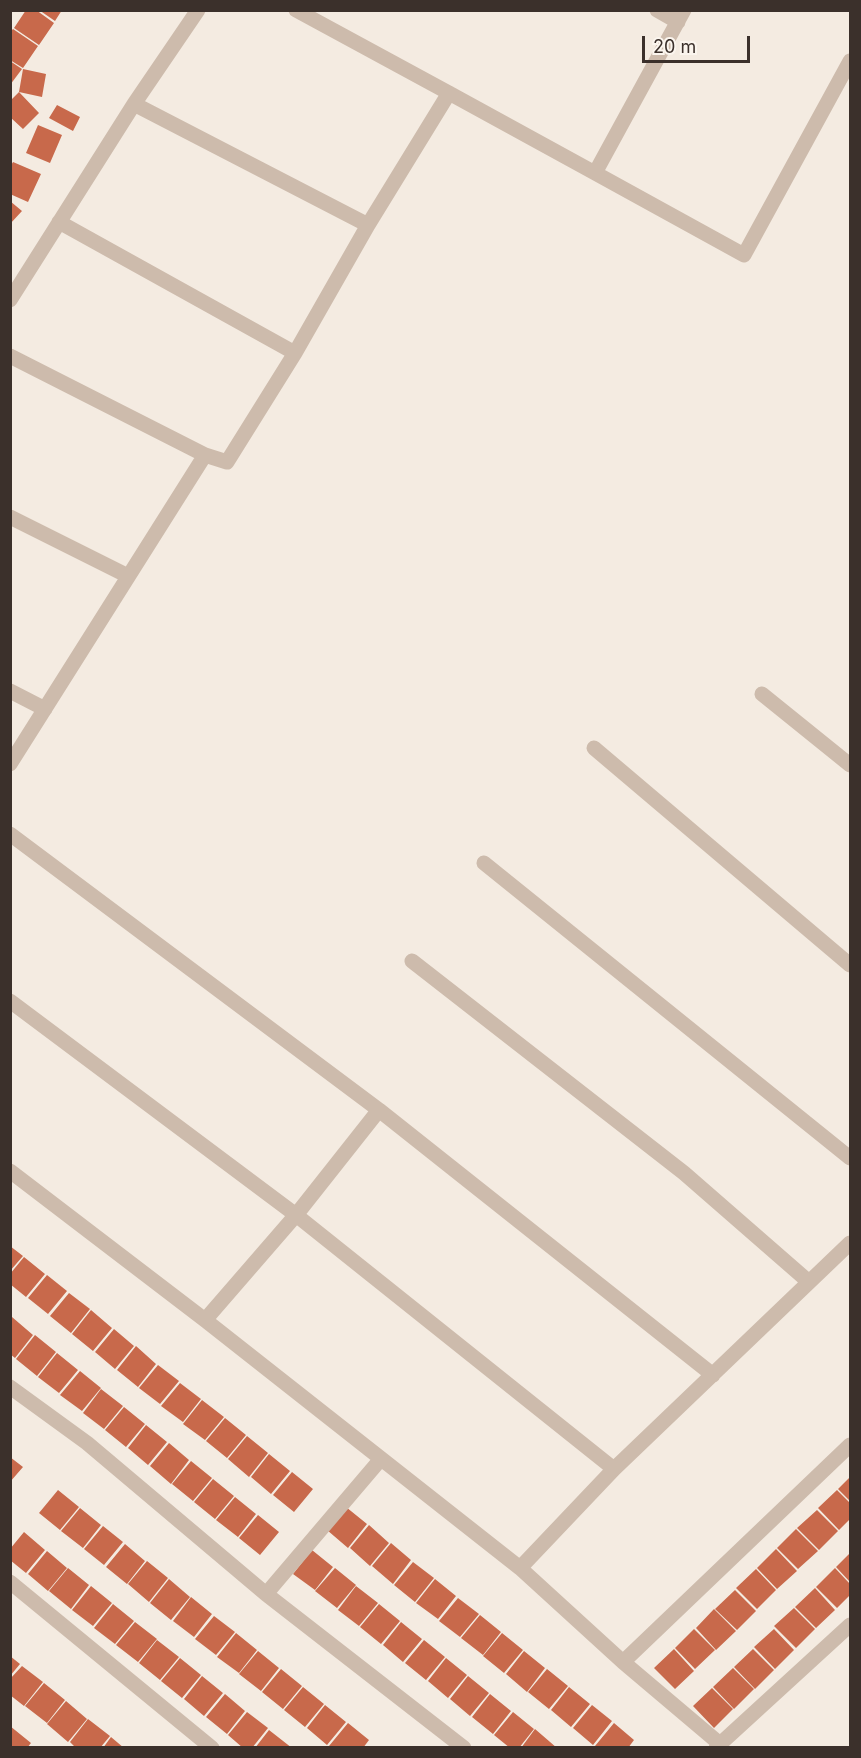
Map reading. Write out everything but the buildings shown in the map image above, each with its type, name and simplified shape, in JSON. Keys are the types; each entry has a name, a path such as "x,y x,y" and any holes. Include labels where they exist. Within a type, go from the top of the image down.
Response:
{"street":[{"path":"10,300 134,104 198,10"},
{"path":"296,10 744,255 850,61"},
{"path":"595,173 681,16 657,10"},
{"path":"10,356 205,455 227,462 296,353 368,225 449,93"},
{"path":"134,104 368,225"},
{"path":"59,222 296,353"},
{"path":"10,764 205,455"},
{"path":"10,517 128,576"},
{"path":"10,691 45,709"},
{"path":"762,694 850,765"},
{"path":"594,748 850,965"},
{"path":"10,834 379,1110 713,1375"},
{"path":"484,863 850,1158"},
{"path":"412,961 684,1173 809,1282"},
{"path":"10,1001 296,1215 614,1469"},
{"path":"205,1320 296,1215 379,1110"},
{"path":"10,1172 205,1320 520,1568 718,1746 850,1625"},
{"path":"520,1568 614,1469 850,1243"},
{"path":"10,1387 87,1443 266,1594 464,1748"},
{"path":"623,1662 850,1445"},
{"path":"266,1594 380,1460"},
{"path":"10,1582 212,1748"}]}
